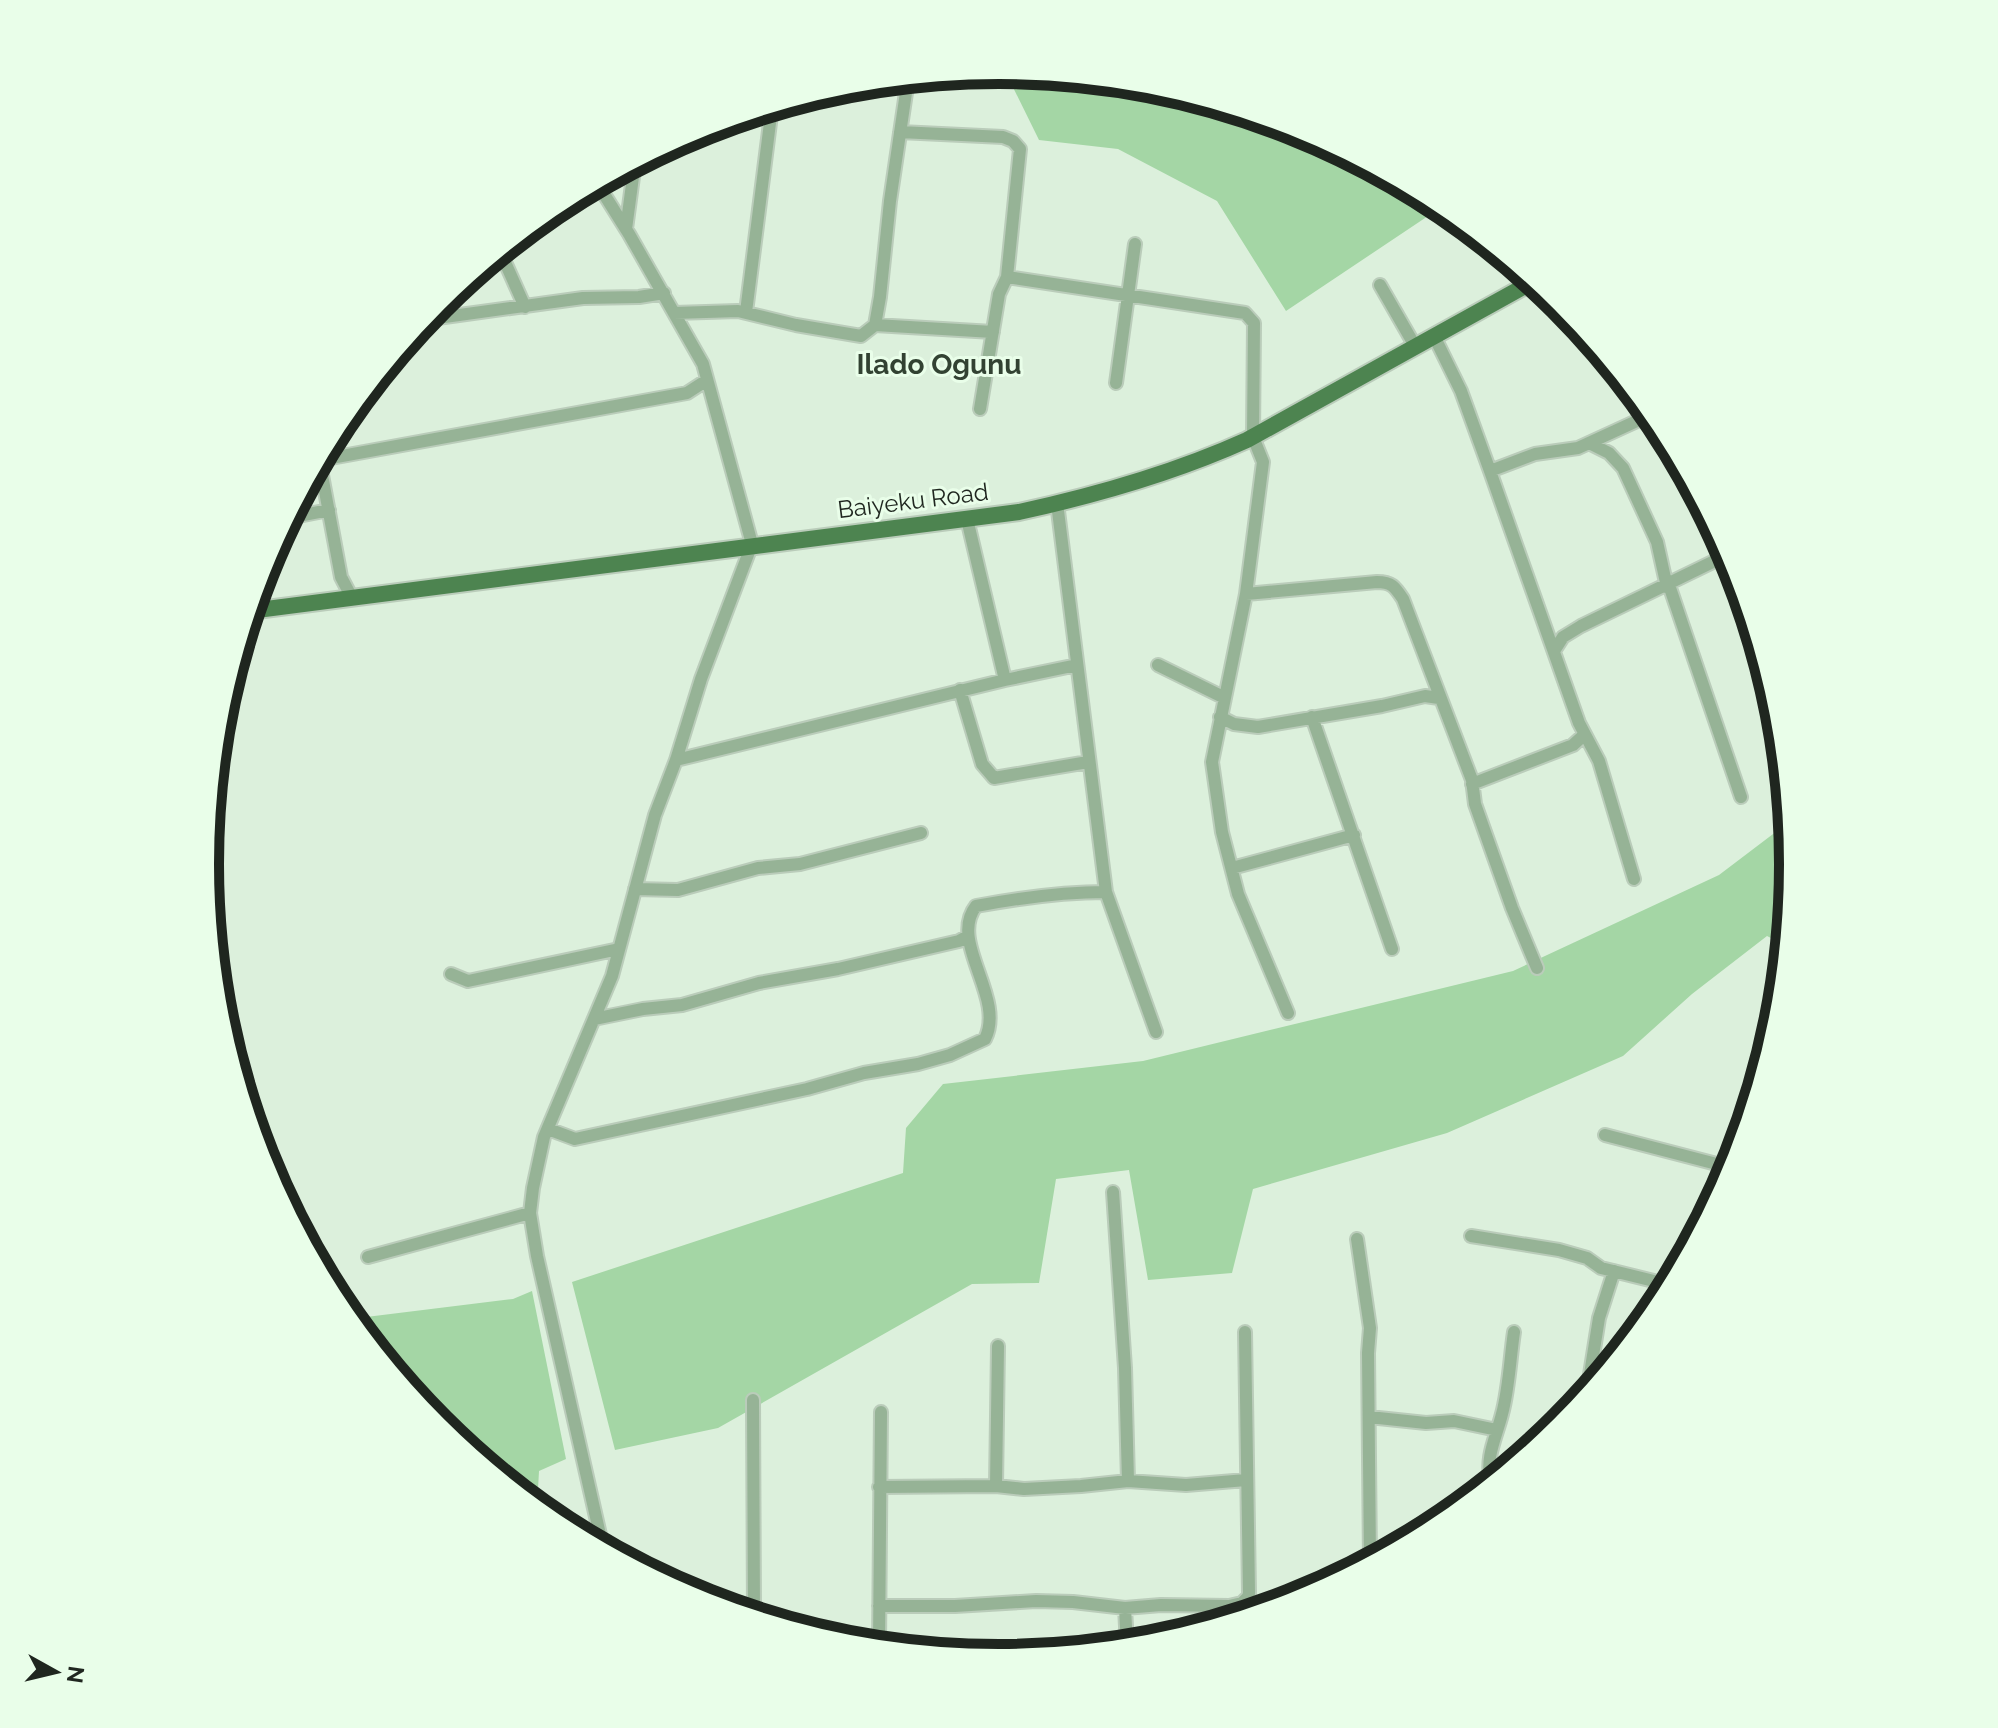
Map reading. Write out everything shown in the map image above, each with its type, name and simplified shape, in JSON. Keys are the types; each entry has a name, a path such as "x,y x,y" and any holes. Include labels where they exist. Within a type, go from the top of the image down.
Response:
{"main road":[{"name":"Baiyeku Road","path":"261,610 752,544 967,519 1057,503 1112,489 1210,457 1253,437 1523,287"}],"street":[{"path":"875,325 906,90"},
{"path":"746,312 771,119"},
{"path":"900,132 1003,137 1013,141 1020,149 1007,277 999,294 980,409"},
{"path":"626,229 633,176"},
{"path":"600,1533 530,1213 533,1188 548,1129 612,976 655,815 701,679 752,544 703,364 603,193"},
{"path":"1116,383 1135,244"},
{"path":"505,261 525,307"},
{"path":"1007,277 1245,313 1254,323 1253,437 1263,462 1246,594 1212,762 1222,832 1240,900 1288,1013"},
{"path":"1380,285 1415,346"},
{"path":"442,318 583,298 639,297 664,293"},
{"path":"674,313 746,312 796,325 861,336 875,325 993,332"},
{"path":"1434,336 1461,391 1584,735 1599,761 1634,879"},
{"path":"334,457 687,393 707,380"},
{"path":"687,393 712,400"},
{"path":"1490,471 1535,454 1578,448 1640,420"},
{"path":"1589,443 1609,453 1623,468 1657,542 1668,586 1741,797"},
{"path":"323,476 345,599"},
{"path":"1057,503 1106,892 1156,1032"},
{"path":"301,515 329,510"},
{"path":"967,519 1005,680"},
{"path":"1554,651 1563,637 1717,560"},
{"path":"1246,594 1388,582 1394,586 1403,599 1433,683 1432,697 1472,784 1475,804 1537,968"},
{"path":"1547,633 1563,637"},
{"path":"676,760 960,690 1077,665"},
{"path":"1158,665 1225,698"},
{"path":"960,690 982,764 994,778 1088,762"},
{"path":"1220,717 1234,724 1258,727 1432,697"},
{"path":"1312,717 1392,949"},
{"path":"1472,784 1573,745 1584,735"},
{"path":"635,889 678,890 758,868 800,864 921,833"},
{"path":"1232,868 1354,835"},
{"path":"548,1129 575,1139 950,1055 985,1039 990,1021 986,993 968,936 970,915 976,906 1076,892 1106,892"},
{"path":"594,1019 682,1005 759,983 838,969 959,941 968,936"},
{"path":"451,974 468,981 619,949"},
{"path":"1605,1135 1719,1165"},
{"path":"1113,1192 1125,1368 1128,1481"},
{"path":"368,1257 530,1213"},
{"path":"1471,1236 1559,1250 1587,1258 1601,1268 1657,1282"},
{"path":"1357,1239 1370,1328 1370,1550"},
{"path":"1590,1372 1599,1318 1614,1271"},
{"path":"1242,1605 1249,1593 1245,1332"},
{"path":"1490,1469 1489,1461 1502,1412 1514,1332"},
{"path":"996,1486 998,1346"},
{"path":"753,1400 754,1605"},
{"path":"879,1634 881,1412"},
{"path":"1369,1417 1426,1423 1454,1421 1497,1430"},
{"path":"879,1487 996,1486 1024,1489 1128,1481 1186,1485 1246,1480"},
{"path":"879,1606 1048,1601 1125,1608 1226,1610"},
{"path":"1125,1608 1126,1633"}],"green space":[{"path":"1012,84 1101,91 1151,99 1250,125 1344,164 1431,214 1286,311 1217,201 1118,149 1039,140"},
{"path":"1778,831 1775,940 1767,936 1692,994 1623,1056 1447,1133 1253,1189 1232,1273 1148,1280 1129,1170 1056,1179 1039,1283 972,1284 718,1428 615,1450 572,1282 903,1173 906,1128 943,1084 1143,1061 1513,971 1719,875"},
{"path":"532,1291 566,1459 539,1471 538,1493 447,1416 364,1317 513,1299"}],"district":[{"name":"Ilado Ogunu","path":"939,364"}]}
